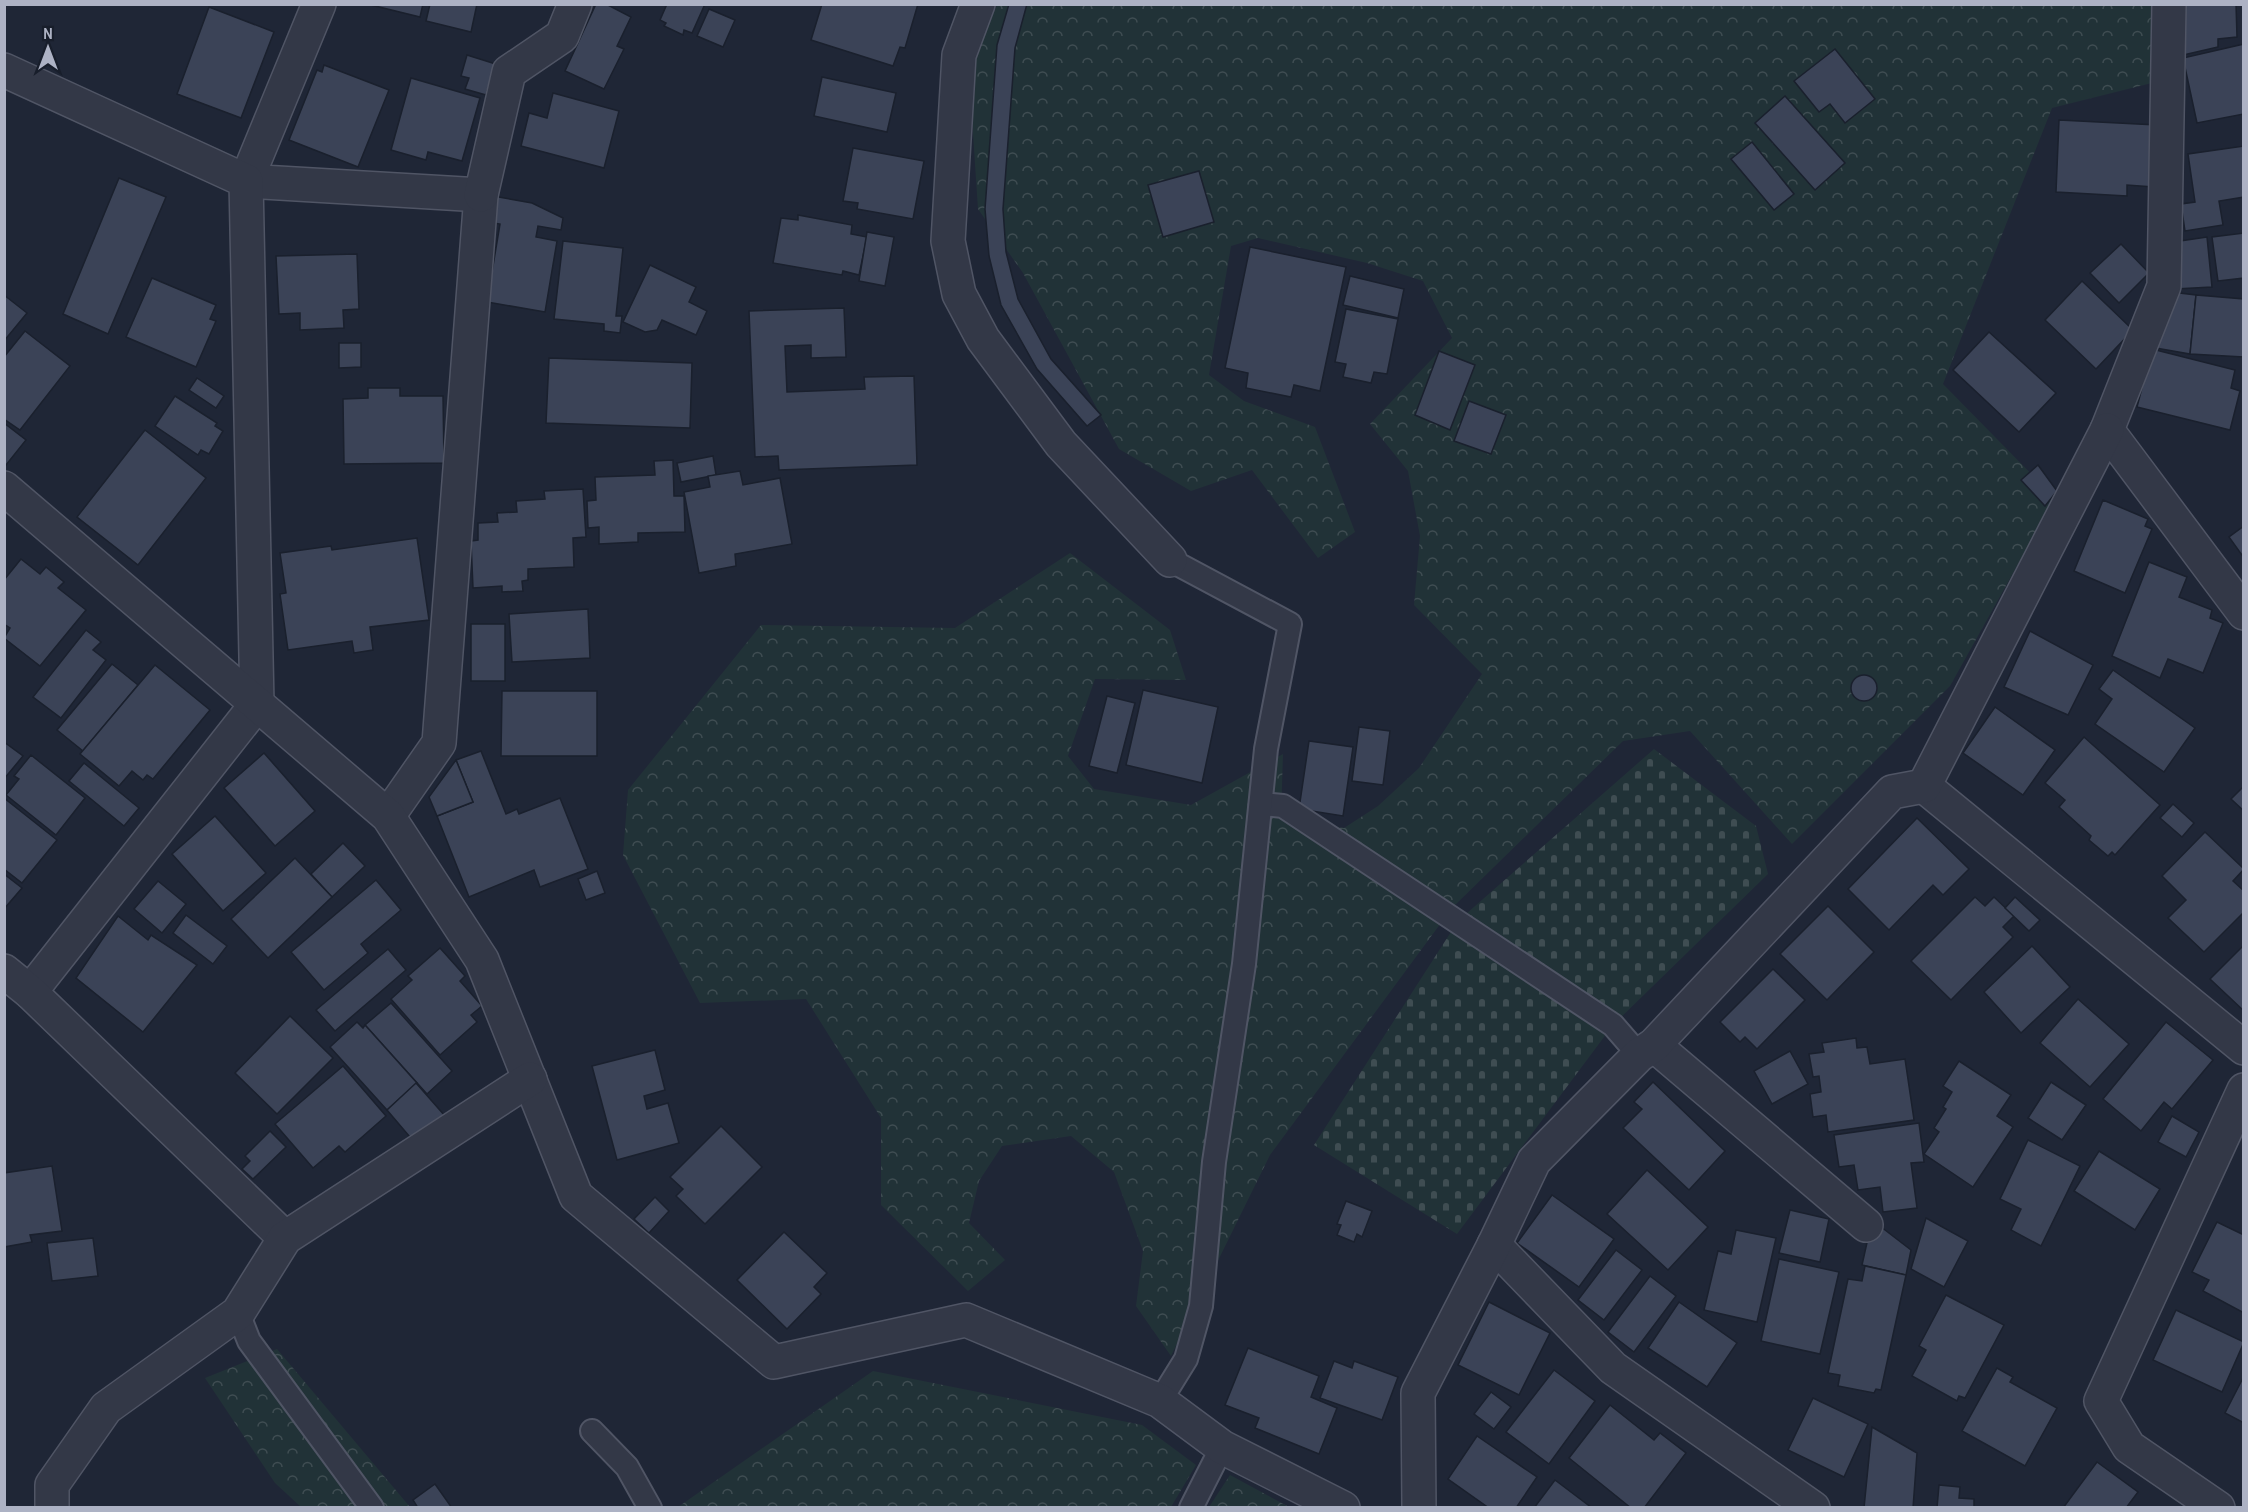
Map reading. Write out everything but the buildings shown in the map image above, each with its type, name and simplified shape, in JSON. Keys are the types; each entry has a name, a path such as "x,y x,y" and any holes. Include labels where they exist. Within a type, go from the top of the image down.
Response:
{"street":[{"path":"30,992 257,704 246,181 319,4"},
{"path":"388,816 439,743 481,195 509,72 562,36 575,4"},
{"path":"978,4 959,55 948,240 959,294 983,339 1061,444 1170,560"},
{"path":"1924,786 2107,430 2164,286 2169,4"},
{"path":"4,70 246,181 481,195"},
{"path":"2107,430 2244,614"},
{"path":"4,488 388,816 482,960 576,1196 774,1362 966,1320 1160,1401 1222,1447 1343,1508"},
{"path":"1419,1508 1418,1393 1534,1161 1646,1050 1892,792 1924,786 2244,1048"},
{"path":"4,971 30,992 285,1238"},
{"path":"1646,1050 1866,1225"},
{"path":"52,1508 52,1485 106,1408 238,1313 285,1238 530,1079"},
{"path":"2218,1508 2129,1447 2101,1401 2244,1090"},
{"path":"1494,1245 1613,1368 1813,1508"}],"lane":[{"path":"1160,1401 1186,1359 1201,1306 1214,1162 1244,964 1266,748 1290,624 1170,560"},
{"path":"1261,804 1283,806 1613,1025 1646,1050"},
{"path":"238,1313 249,1341 372,1508"},
{"path":"592,1431 627,1467 650,1508"},
{"path":"1191,1508 1222,1447"}],"green space":[{"path":"997,5 2172,5 2172,78 2052,108 1943,384 2055,498 1950,686 1792,844 1690,731 1623,741 1452,908 1270,1155 1171,1356 1136,1306 1143,1251 1114,1172 1071,1136 1002,1146 979,1181 969,1223 1005,1260 968,1291 881,1205 881,1118 806,999 700,1003 623,855 628,790 761,625 955,628 1070,553 1170,630 1186,680 1095,679 1068,756 1094,789 1191,805 1283,754 1281,817 1344,828 1378,806 1419,768 1482,674 1414,605 1420,536 1408,471 1370,424 1452,338 1423,281 1367,263 1258,238 1231,246 1209,375 1244,401 1315,427 1355,532 1318,558 1252,470 1191,491 1119,449 1023,273 978,209 969,73"},
{"path":"1654,749 1756,826 1768,874 1613,1025 1457,1234 1314,1145 1458,921"},
{"path":"277,1349 410,1507 301,1507 275,1483 205,1378"},
{"path":"873,1371 1142,1425 1196,1465 1171,1507 678,1507"},
{"path":"1230,1475 1289,1507 1209,1507"}]}
